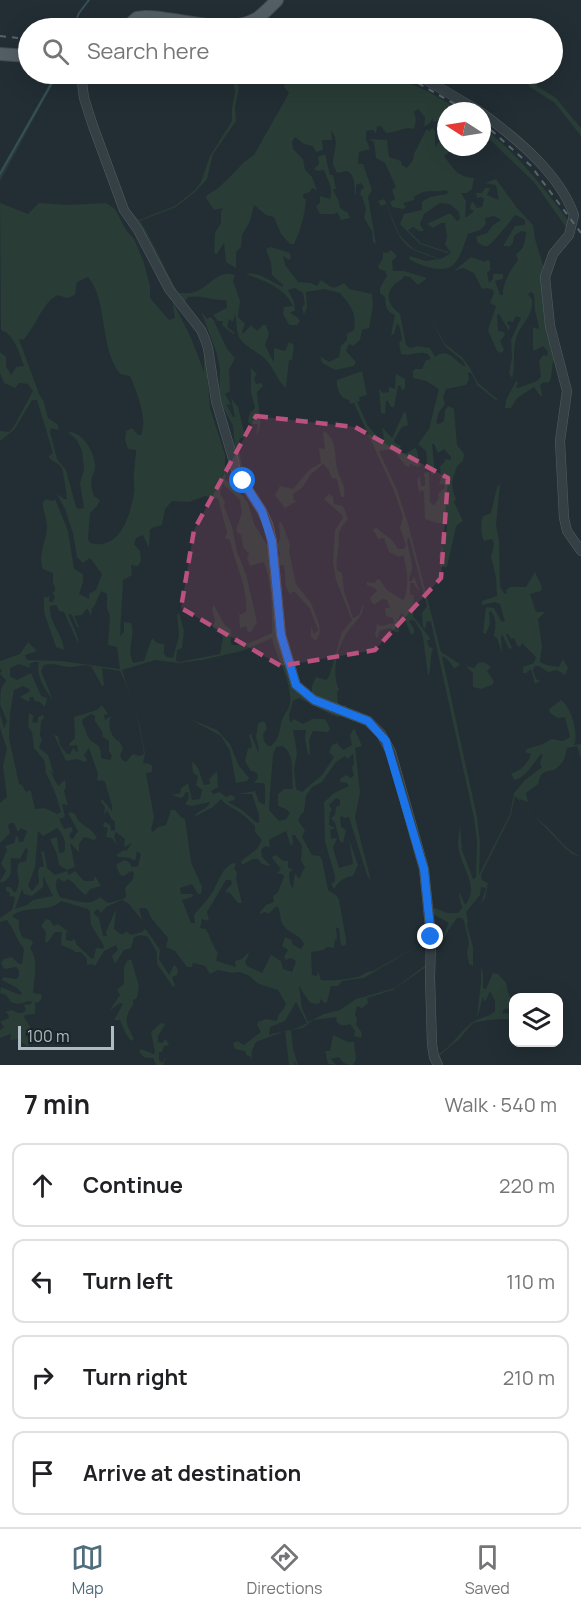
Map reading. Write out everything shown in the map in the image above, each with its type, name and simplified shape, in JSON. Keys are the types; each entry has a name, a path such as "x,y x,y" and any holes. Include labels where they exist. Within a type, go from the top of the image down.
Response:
{"main road":[{"path":"256,18 277,0"},
{"path":"137,18 157,18"},
{"path":"0,54 18,55"}],"street":[{"path":"82,84 93,126 124,210 138,230 169,289 201,330 208,348 216,401 234,462 237,471 262,511 272,541 281,635 296,685 314,700 368,721 381,734 390,752 424,869 431,937 432,1044 438,1065"},
{"path":"433,84 463,102"},
{"path":"491,121 535,158 565,194 574,215 568,234 549,263 545,277 550,326 567,391 560,441 564,518 567,531 581,551"}],"highlighted area":[{"path":"256,416 355,427 448,478 441,578 375,650 281,666 181,608 194,530"}],"green space":[{"path":"49,84 53,84 0,181 0,171"},
{"path":"85,84 106,153 129,209 139,220 175,206 195,190 201,182 210,156 232,121 234,84 238,84 236,121 213,154 207,179 195,192 176,207 140,221 178,293 197,291 224,274 235,275 233,281 240,301 238,317 245,324 243,334 251,325 257,331 266,325 269,334 265,345 274,363 274,348 285,351 289,342 294,345 292,360 289,360 286,388 267,361 239,337 235,314 233,322 229,319 227,327 235,333 233,334 222,325 223,321 218,321 213,315 227,308 226,300 188,297 185,302 172,290 127,212 91,117"},
{"path":"285,84 411,84 446,102 437,102 437,121 433,122 433,118 424,127 425,117 418,109 414,112 416,120 414,129 407,128 386,133 381,126 377,126 376,134 373,130 366,131 370,149 359,152 358,164 363,164 372,190 368,197 376,244 373,242 372,231 364,218 366,209 360,195 364,188 361,183 356,185 355,195 352,175 347,171 337,173 333,164 336,143 331,130 332,140 322,140 323,150 316,152 313,146 304,144 295,137 292,142 293,149 303,159 305,170 312,177 317,190 312,188 310,192 303,194 306,200 305,211 294,244 290,244 281,234 274,217 266,215 254,205 250,221 242,235 241,247 236,252 236,268 226,262 224,243 216,255 214,251 215,233 221,223 223,208 214,210 206,198 207,195 217,189 254,155 289,93 284,87"},
{"path":"528,84 535,84 556,98 581,128 581,136 555,103"},
{"path":"432,128 435,130 435,147 437,144 437,156 444,156 459,174 474,178 472,189 467,193 461,193 466,201 465,217 474,211 470,209 471,203 473,202 477,208 482,207 484,199 477,198 476,193 482,193 485,188 490,188 487,195 499,200 496,185 485,183 496,179 517,208 533,225 543,265 555,358 550,381 540,385 541,397 534,387 517,398 511,408 505,408 506,400 516,381 518,388 537,381 541,377 539,361 543,355 547,356 548,352 543,346 534,351 533,348 533,327 538,329 539,326 534,294 531,292 528,294 532,300 532,306 516,339 512,378 509,373 512,358 511,340 521,318 516,316 513,322 508,321 509,331 499,314 497,315 498,331 504,332 505,335 500,341 504,350 501,353 497,351 488,330 496,306 490,303 493,290 482,289 474,273 463,268 454,271 471,257 485,262 490,261 490,271 487,272 489,283 493,279 493,274 503,274 503,279 495,281 500,295 503,295 505,281 518,260 516,254 524,245 526,232 521,231 514,236 510,246 503,246 515,226 525,225 525,220 514,216 493,241 485,246 478,243 476,237 487,233 501,220 494,216 485,218 486,224 480,230 468,234 454,264 438,269 409,259 410,256 426,261 438,259 417,251 403,242 396,230 386,204 381,206 378,201 384,199 383,196 399,234 414,249 440,259 450,254 420,244 400,224 404,214 422,210 422,202 448,192 445,190 426,191 414,197 414,200 403,203 406,207 403,209 392,207 390,202 395,199 392,190 396,187 385,163 376,158 374,142 369,139 387,140 389,157 401,161 402,165 407,168 428,129 429,132","holes":["440,203 450,204 459,212 460,219 457,221 451,214 448,214 427,224 433,228 445,223 447,237 445,244 451,253 421,243 408,230 413,227 424,231 420,224 424,214"]},
{"path":"491,134 540,184 570,223 568,230 534,182 491,141"},
{"path":"325,154 330,175 333,175 336,189 333,189 340,208 348,213 350,218 341,220 337,212 320,214 316,206 320,203 320,196 330,199 331,195 331,188 324,170 314,169 319,164 318,157"},
{"path":"0,203 28,214 39,203 67,205 106,203 115,209 126,230 134,239 143,260 150,286 150,298 169,320 175,318 174,300 204,372 204,353 196,326 201,336 206,360 210,408 225,455 225,479 248,503 254,524 271,551 278,635 292,685 310,701 356,718 375,729 385,742 391,760 415,847 386,748 373,729 344,715 338,717 332,715 299,698 293,701 289,715 290,723 294,719 303,724 312,719 324,719 330,729 328,732 313,731 309,740 310,754 308,755 306,730 293,730 297,753 294,769 296,789 302,792 322,775 334,757 329,752 332,745 337,743 343,750 352,745 350,735 354,728 362,746 355,748 360,792 355,818 371,881 367,875 349,817 341,816 340,818 341,827 346,830 343,843 340,841 335,823 331,818 335,815 336,807 340,805 340,800 336,798 329,805 332,810 329,825 335,828 330,830 331,839 337,838 333,848 339,868 353,864 349,839 358,865 353,876 342,880 334,889 330,882 332,884 335,881 335,876 325,842 324,802 334,793 349,786 347,783 340,782 340,779 346,775 351,778 354,775 353,753 348,759 345,756 336,762 322,782 312,787 306,796 304,812 298,821 305,830 302,837 312,855 320,856 322,860 328,890 339,900 346,939 346,945 341,946 339,928 336,928 337,939 334,948 327,947 311,952 312,975 317,976 318,971 321,980 357,977 373,971 422,944 364,978 342,981 338,986 331,986 327,1002 324,1003 321,999 319,1004 310,1003 299,986 302,1008 308,1022 324,1014 340,1010 356,999 395,988 427,964 428,940 423,943 428,938 419,866 427,912 429,938 429,965 393,990 367,998 368,1003 362,1008 357,1006 356,1024 362,1033 361,1038 354,1036 355,1031 350,1024 338,1023 337,1017 313,1020 303,1028 291,1030 298,1065 295,1061 294,1065 289,1065 285,1031 307,1023 296,1002 285,1021 270,1027 269,1035 284,1031 256,1042 252,1051 251,1065 251,1057 246,1055 245,1051 235,1049 233,1043 237,1041 244,1045 261,1032 257,1025 258,1022 266,1019 277,1021 286,1004 278,990 259,984 248,975 239,972 218,970 210,974 205,966 193,963 192,967 187,967 175,951 166,947 168,938 151,918 148,910 139,908 142,920 128,903 122,900 106,907 101,913 98,909 94,912 99,918 103,936 107,936 106,932 116,909 114,929 120,934 126,931 131,935 145,929 160,950 159,959 169,975 174,965 178,969 177,975 172,977 175,986 173,987 157,964 157,952 148,937 141,935 134,937 131,948 124,950 115,964 112,956 118,950 116,945 104,951 95,966 87,965 87,959 81,952 75,952 61,945 62,932 55,932 47,943 45,941 46,932 41,926 46,919 50,920 54,926 58,924 70,933 66,932 66,940 72,941 74,938 77,945 92,959 96,948 103,949 104,946 91,925 88,909 61,901 50,907 24,910 12,916 19,921 22,937 33,943 30,948 35,964 33,993 41,994 42,998 35,1003 35,1014 24,1017 32,1030 25,1035 30,1038 28,1047 21,1042 21,1039 10,1040 11,1034 0,1038 0,1030 4,1027 0,1022 9,1018 5,1012 12,1010 23,1013 26,1010 24,1005 32,1002 13,1003 6,995 0,993 1,987 20,995 22,993 2,980 3,977 16,979 19,976 19,970 16,967 4,969 1,963 4,959 12,957 22,964 24,949 7,920 0,922 0,918 12,910 15,897 10,896 6,887 16,892 19,883 17,870 19,863 26,861 28,851 26,847 20,859 11,858 10,875 2,883 0,881 6,871 1,864 7,850 5,846 14,843 16,836 19,842 23,842 27,831 21,828 18,832 14,823 10,823 8,826 10,833 0,843 0,803 7,797 3,766 7,749 0,728 0,714 4,728 7,721 0,704 1,689 6,680 0,674 2,670 0,661 20,654 28,642 37,651 25,655 27,660 61,661 120,669 117,647 108,645 110,616 107,608 107,594 101,591 92,608 91,616 87,608 82,615 74,616 79,627 72,615 68,614 78,643 64,612 59,611 55,605 50,606 51,618 62,639 64,650 56,647 44,612 44,597 47,598 49,595 49,602 53,602 55,596 52,593 55,591 53,573 43,569 41,564 47,526 43,505 46,499 53,501 55,499 68,531 74,569 83,574 79,594 89,599 89,594 96,590 102,574 90,558 83,563 77,557 73,533 57,494 67,499 63,470 49,458 53,453 37,400 32,400 14,430 0,441 0,431 9,432 13,428 33,391 28,384 19,383 15,388 4,383 0,373 0,352 6,357 6,366 11,375 16,367 24,366 10,336 1,330","holes":["88,277 98,298 113,363 120,374 130,376 143,421 141,435 138,435 132,428 126,431 125,440 128,449 136,450 134,491 130,512 122,530 116,537 100,544 90,543 88,539 90,513 100,500 94,496 91,487 95,469 91,450 78,435 68,432 77,440 82,451 84,470 80,483 84,508 79,509 76,507 66,470 57,459 50,432 51,428 58,430 58,425 48,418 19,339 23,340 28,335 52,298 58,295 67,298 75,295 77,282","223,484 240,500 242,512 236,531 241,535 243,547 249,554 247,558 250,566 263,562 266,567 271,596 272,633 245,645 233,645 231,644 231,630 224,624 214,605 212,609 215,620 213,626 221,632 223,638 220,654 176,661 177,650 182,648 184,631 179,613 177,615 179,636 173,658 164,654 164,644 157,643 152,638 144,661 133,663 130,652 131,623 124,622 124,632 120,636 123,580 132,575 131,565 138,566 141,561 140,551 134,544 136,538 143,535 149,548 150,530 162,525 165,509 172,501 189,502 205,496 218,499 227,532 225,538 230,540 245,593 246,612 239,615 240,628 246,626 248,633 252,631 257,622 246,574 237,552 232,527 224,506 225,502 220,493","272,638 289,686 289,708 282,720 278,737 271,746 264,741 263,734 267,729 265,722 258,724 256,737 258,752 251,734 249,735 252,746 248,748 245,761 250,770 257,773 258,778 254,783 265,785 265,805 259,802 255,791 238,794 252,794 259,822 257,823 228,802 234,800 235,797 231,795 226,797 220,792 213,794 211,791 218,787 217,771 209,779 210,784 204,785 198,768 192,761 193,773 198,776 196,785 202,790 200,799 192,800 188,783 180,789 180,793 172,795 180,798 188,792 189,798 185,804 191,806 210,802 194,817 213,807 221,799 255,826 255,832 262,840 257,849 241,861 242,865 253,859 270,865 262,857 261,850 265,846 270,847 269,840 286,831 291,846 292,835 295,835 302,846 301,861 305,867 299,879 295,873 293,888 290,884 289,873 293,869 288,868 288,861 283,861 276,855 273,856 272,858 281,869 277,873 284,877 278,892 273,896 274,902 266,905 260,912 260,914 265,912 269,914 275,907 278,907 284,927 302,940 304,944 301,949 285,937 282,946 288,950 284,957 286,960 291,958 296,961 292,972 283,969 281,961 271,955 262,973 247,966 245,962 248,953 242,959 235,961 236,967 216,961 218,953 206,929 200,928 202,919 209,921 207,912 226,880 231,880 232,884 226,893 229,892 238,903 242,903 236,879 237,872 234,869 236,863 228,866 211,894 194,915 195,923 191,923 182,900 192,897 193,894 181,894 180,888 192,884 198,894 201,894 202,887 191,862 185,819 175,810 171,810 166,825 158,827 153,832 151,830 154,817 146,773 152,772 152,766 143,763 145,754 140,727 132,701 143,744 144,754 140,756 133,754 126,762 122,760 120,755 123,749 111,731 109,724 111,716 105,720 104,715 108,714 102,705 97,710 74,717 75,738 69,744 70,746 77,745 78,753 73,748 70,754 67,754 60,745 58,736 54,735 66,761 77,759 85,762 87,760 84,755 89,748 98,774 97,780 105,782 112,806 112,811 102,799 101,802 105,807 104,816 107,810 115,822 115,830 111,831 110,825 105,822 103,824 108,828 106,837 112,838 117,846 114,836 116,832 125,839 124,847 132,843 126,851 116,855 135,861 137,851 141,854 138,866 132,867 124,860 116,865 120,875 123,876 132,871 134,873 133,879 125,888 126,896 124,899 108,903 100,897 91,902 61,898 56,888 58,878 64,882 68,879 86,895 90,889 101,886 95,876 93,881 84,881 75,871 69,875 67,871 55,875 47,868 44,852 41,851 44,867 38,870 39,883 32,891 28,886 35,867 38,831 43,836 57,828 59,830 65,842 64,852 59,853 57,837 50,839 59,865 67,870 75,867 70,843 79,852 79,844 84,837 94,840 97,838 71,812 68,813 78,831 71,839 69,835 73,830 71,827 64,829 59,819 65,817 62,804 68,805 64,791 65,780 58,786 49,769 54,775 48,755 39,748 42,739 40,736 43,715 38,717 38,722 34,723 32,721 34,716 29,713 28,727 32,732 34,748 44,760 45,771 61,812 57,814 45,808 35,809 30,790 26,792 19,784 9,738 14,690 23,686 29,689 30,691 20,697 29,702 30,697 33,697 45,707 47,698 41,696 31,673 17,680 10,676 10,668 19,664 31,668 29,664 39,662 38,672 53,700 41,671 44,665 91,666 102,686 104,685 102,668 120,671 132,700 122,670 155,660 179,663 202,660 242,651","91,714 95,716 95,721 103,733 102,736 109,741 109,751 112,756 110,760 101,758 99,747 90,740 82,722","282,746 291,759 293,789 284,789 278,794 278,806 290,813 286,819 279,821 269,810 273,755 276,747","43,876 53,896 33,900 15,909 22,889 24,894 32,896 43,887"]},
{"path":"271,247 290,253 289,260 283,256 285,265 298,282 317,286 321,280 334,287 344,283 349,289 372,294 373,306 369,328 362,330 360,340 353,346 349,344 346,351 356,362 354,366 335,370 322,363 320,356 329,362 339,357 341,346 347,340 347,334 354,330 354,314 340,293 324,289 306,292 307,307 304,315 303,293 295,288 288,290 295,310 290,313 300,321 297,325 289,325 283,314 284,307 293,306 289,299 279,289 246,274 261,276 283,287 272,275 266,249"},
{"path":"391,250 397,256 392,261 393,271 404,271 427,278 418,285 410,277 404,276 390,291 389,300 400,314 406,345 410,348 418,346 430,348 435,357 444,353 448,354 466,367 463,361 445,346 426,311 445,344 462,357 478,383 497,399 497,401 477,385 472,374 468,372 469,379 466,385 446,389 443,398 445,404 439,412 436,423 444,421 445,410 449,406 454,409 457,445 464,454 463,461 457,466 452,481 456,499 454,502 463,521 456,526 447,567 441,567 439,556 446,540 447,523 425,519 424,492 422,490 419,492 417,480 420,476 421,486 425,486 423,473 429,472 430,502 434,506 439,498 438,494 445,487 443,484 439,485 440,466 445,462 444,459 451,460 451,457 444,449 438,453 432,444 435,473 432,475 427,463 426,451 418,444 429,429 439,389 426,381 413,378 413,371 422,369 426,360 431,359 428,354 401,354 399,343 402,340 397,323 394,334 391,335 395,315 388,310 385,297 380,293 380,288 387,276 385,271 379,269 378,266 383,258 383,252 387,253"},
{"path":"201,311 207,319 210,317 213,319 227,349 235,358 229,370 230,391 225,394 231,405 226,404 233,417 235,417 231,398 238,407 245,436 240,438 238,445 244,477 235,449 233,426 219,395 220,370 217,354"},
{"path":"251,368 257,374 254,378 256,384 261,383 263,386 257,392 260,425 256,435 258,424 250,424 248,421 250,413 255,408 251,392"},
{"path":"362,371 367,395 359,397 360,401 357,402 368,426 382,441 384,439 382,427 392,438 404,412 406,413 408,425 402,427 394,440 401,446 399,450 404,453 416,448 421,465 406,466 393,451 379,451 397,490 409,527 441,652 460,664 454,668 442,656 477,817 480,841 479,875 510,814 514,793 525,780 542,767 540,764 543,754 520,778 514,780 511,773 520,769 528,761 531,754 525,752 527,749 552,739 563,741 570,737 565,717 558,718 550,713 549,709 561,700 568,708 573,721 574,745 581,744 581,759 577,746 567,748 560,766 543,773 538,784 526,793 528,802 519,799 522,803 515,796 511,815 481,875 482,880 488,883 485,898 481,904 486,888 481,887 480,895 466,912 473,947 473,966 469,964 467,953 469,942 462,918 457,918 449,929 432,962 449,923 431,913 430,906 447,913 458,913 463,907 459,894 465,905 471,892 471,885 458,848 460,826 462,850 473,879 476,877 477,842 474,818 431,622 427,621 425,629 423,627 422,613 427,606 409,537 407,540 412,567 409,581 412,581 414,576 420,592 413,583 410,583 410,594 414,596 413,616 430,638 427,640 429,647 433,648 428,676 423,637 414,620 409,621 414,629 411,635 402,612 398,620 399,632 391,628 380,630 377,639 375,635 377,624 381,626 394,623 393,618 386,616 385,608 390,608 387,600 372,603 370,598 377,591 367,585 367,582 375,583 377,579 380,580 387,590 403,600 407,591 407,578 403,555 399,557 389,552 384,538 378,539 373,529 377,528 398,549 404,549 406,545 400,528 403,517 394,491 354,403 350,404 349,400 343,398 338,390 337,380"},
{"path":"396,374 405,379 405,388 402,390 400,385 398,386 394,407 386,401 385,414 381,413 379,389 383,393 389,392 389,387 395,389"},
{"path":"325,431 334,444 344,497 341,497 337,479 332,478 323,464 310,475 303,487 293,494 294,500 297,501 285,508 275,495 280,486 293,489 310,469 321,463 319,448 325,449 323,433"},
{"path":"500,484 496,525 499,540 500,587 505,594 510,587 526,587 535,572 542,587 541,591 530,594 536,612 545,612 538,619 542,646 540,662 559,667 563,659 568,668 565,675 557,670 548,672 535,666 533,670 536,679 540,681 535,684 531,669 523,673 523,667 534,663 536,657 522,643 520,647 517,645 514,638 511,639 508,634 506,634 512,648 509,649 501,635 502,654 497,638 494,636 495,619 490,611 490,623 486,634 483,633 486,607 494,608 501,621 505,622 500,604 495,602 482,605 482,601 497,596 496,577 491,557 494,544 492,539 484,541 481,525 483,516 491,513 497,487"},
{"path":"329,494 333,497 334,504 343,506 348,519 339,532 337,570 342,573 344,591 353,618 359,615 363,604 361,615 344,637 336,660 338,703 341,706 346,705 346,710 312,697 312,686 316,677 326,680 329,677 342,632 352,620 336,580 333,562 335,530 343,518 324,499"},
{"path":"279,522 282,523 290,544 289,551 296,584 311,603 319,624 320,633 316,641 311,637 311,626 314,634 318,630 310,609 295,592 291,595 288,591 284,566 276,563 280,555 277,544 280,539"},
{"path":"479,662 491,667 487,671 494,681 492,685 481,689 473,687 473,673 466,666 474,668"},
{"path":"190,719 217,730 230,744 239,766 249,778 247,781 236,783 230,751 221,736"},
{"path":"533,815 566,847 581,857 566,849"},
{"path":"131,959 139,986 137,998 133,1000 127,1018 134,1039 131,1041 120,1020 114,1020 123,1004 120,1003 110,1010 120,995 117,990 124,984 124,967"},
{"path":"481,967 483,988 486,989 493,973 498,974 507,984 509,1008 504,1009 502,1013 509,1014 509,1020 473,1023 440,1055 443,1065 440,1065 435,1056 447,1048 468,1025 495,1011 495,1001 490,991 485,1002 483,997 477,1018"},
{"path":"161,1023 165,1024 158,1036 158,1042 162,1043 166,1039 169,1045 164,1046 162,1052 159,1052 159,1060 162,1063 166,1057 163,1065 156,1065 153,1058 144,1057 139,1051 141,1049 154,1054 151,1032"},
{"path":"333,1035 348,1042 354,1042 356,1059 353,1065 344,1063 339,1057 331,1059 336,1065 328,1064 325,1051 330,1051"}],"waterway":[{"path":"77,18 89,0"},
{"path":"0,174 51,84"}],"railway":[{"path":"0,36 18,38"},
{"path":"420,84 451,102"},
{"path":"491,130 531,166 581,233"}],"route":[{"path":"243,481 268,524 272,541 281,635 296,685 314,700 368,721 386,741 424,869 431,937"}]}
